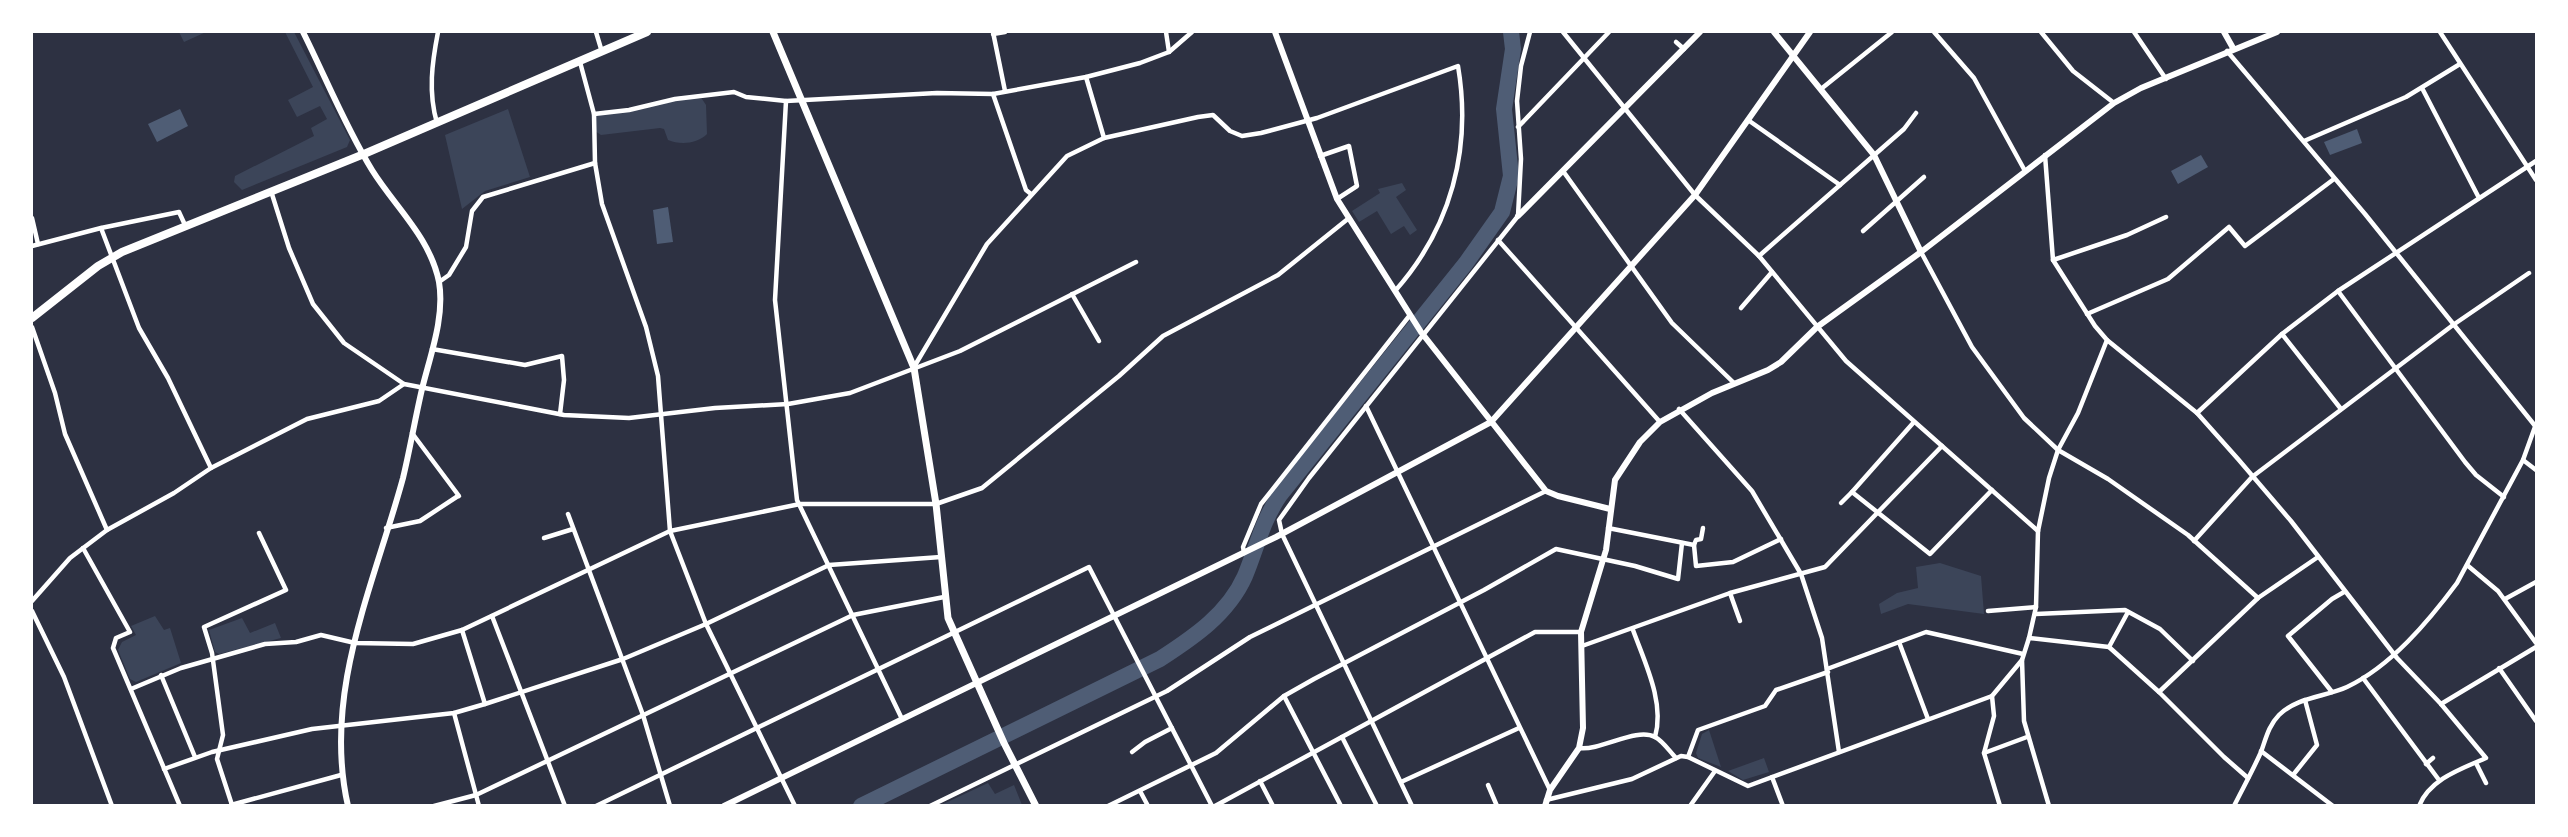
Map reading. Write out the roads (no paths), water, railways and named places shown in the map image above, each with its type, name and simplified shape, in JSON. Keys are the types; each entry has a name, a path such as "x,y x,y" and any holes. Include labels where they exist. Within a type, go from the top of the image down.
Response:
{"main road":[{"path":"32,318 111,258 185,225 364,154 647,32"},
{"path":"773,32 914,368 936,504 944,597 952,632 1014,765 1036,806"}],"street":[{"path":"303,32 364,154 387,193 428,250 439,282 439,316 403,478 355,643 343,694 340,725 341,774 348,806"},
{"path":"437,123 432,105 431,73 438,32"},
{"path":"597,32 602,52"},
{"path":"1005,32 993,33 1005,92"},
{"path":"1166,32 1169,52"},
{"path":"594,114 629,110 675,99 734,92 746,97 786,101 937,93 993,94 1086,77 1169,52 1192,32"},
{"path":"1275,32 1306,121 1337,199 1410,316 1546,491 1610,509"},
{"path":"1518,216 1521,159 1517,101 1521,66 1530,32"},
{"path":"1563,32 1695,195 1759,256 1846,361 2038,531"},
{"path":"1518,128 1609,32"},
{"path":"1412,806 1282,534 1279,520 1281,514 1422,333 1518,216 1700,32"},
{"path":"1774,32 1874,155 1921,252 1972,347 2016,409 2058,450 2108,479 2194,541 2258,598"},
{"path":"724,806 1266,543 1491,422 1695,195 1810,32"},
{"path":"1821,89 1892,32"},
{"path":"1934,32 1974,78 2025,171"},
{"path":"2041,32 2073,71 2114,103"},
{"path":"2134,32 2166,79"},
{"path":"2224,32 2230,50 2536,426 2523,460 2504,497 2447,597 2395,654 2363,678 2332,692 2305,700 2280,714 2269,727 2261,751 2234,806"},
{"path":"1545,803 1550,790 1579,748 1583,728 1581,632 1604,560 1615,480 1640,442 1660,422 1679,409 1768,370 1780,362 1817,327 1921,252 2114,103 2141,88 2277,32"},
{"path":"2440,32 2536,180"},
{"path":"1676,42 1684,49"},
{"path":"580,62 594,114 595,163 602,204 646,327 658,376 670,531 706,624 795,806"},
{"path":"2304,141 2422,88 2460,64"},
{"path":"914,368 987,244 1067,156 1104,138 1142,128 1213,115 1230,131 1242,136 1306,121 1458,66 1462,142 1455,187 1421,258 1395,291"},
{"path":"1086,77 1104,138"},
{"path":"2422,88 2479,198"},
{"path":"993,94 1026,190 1031,194"},
{"path":"786,101 775,300 797,500 902,719"},
{"path":"1759,256 1904,129 1916,113"},
{"path":"1748,120 1840,185"},
{"path":"1320,156 1349,146 1357,186 1337,199"},
{"path":"2045,156 2053,260 2087,314 2107,340 2196,413 2291,521 2344,592 2486,759 2439,780 2423,796 2419,806"},
{"path":"2196,413 2282,334 2338,291 2536,161"},
{"path":"439,282 449,275 466,247 472,211 483,197 595,163"},
{"path":"1563,171 1672,322 1734,383"},
{"path":"1863,231 1924,177"},
{"path":"2087,314 2168,279 2229,227 2245,246 2334,179"},
{"path":"271,190 289,249 313,304 344,343 404,384 560,414 609,418 660,415 716,408 788,404 865,389 960,351 1136,262"},
{"path":"32,246 101,228 179,212 185,225"},
{"path":"2053,260 2127,235 2166,217"},
{"path":"32,218 38,244"},
{"path":"131,689 161,675 265,644 296,642 321,635 355,643 413,644 462,630 670,531 800,504 936,504 982,488 1119,376 1163,336 1278,275 1348,218"},
{"path":"101,228 139,328 168,378 211,468"},
{"path":"1498,240 1660,422"},
{"path":"1741,308 1772,272"},
{"path":"2194,541 2252,477 2453,325 2529,273"},
{"path":"2338,291 2464,462 2476,475 2504,497"},
{"path":"1072,294 1099,341"},
{"path":"1244,553 1243,547 1261,504 1410,316"},
{"path":"32,327 55,393 65,434 107,530"},
{"path":"2282,334 2341,409"},
{"path":"1545,803 1632,779 1676,758 1688,757 1748,786 1992,696 2022,657 2029,638 2036,614 2038,531 2058,450 2078,413 2107,340"},
{"path":"432,349 525,365 562,356 564,380 560,414"},
{"path":"32,600 70,558 107,530 174,493 211,468 307,419 379,401 404,384"},
{"path":"1366,406 1550,790"},
{"path":"1679,409 1752,491 1801,574 1822,638 1839,752"},
{"path":"1841,503 1914,422"},
{"path":"387,528 420,521 459,496 412,433"},
{"path":"1582,646 1633,630 1730,593 1825,567 1942,446"},
{"path":"2523,460 2536,470"},
{"path":"1852,492 1930,554 1992,490"},
{"path":"930,806 1155,696 1250,637 1546,491"},
{"path":"568,514 643,715 670,806"},
{"path":"1608,528 1694,545"},
{"path":"1703,528 1701,538 1696,540 1694,545 1696,566 1733,562 1781,539"},
{"path":"544,538 573,529"},
{"path":"259,533 286,590 204,627 213,660 223,735 217,759 230,805 341,774"},
{"path":"1108,806 1216,753 1284,696 1460,603 1556,549 1635,566 1678,579 1682,543"},
{"path":"83,548 130,632 116,638 113,648 180,806"},
{"path":"164,769 219,750 340,725 454,713 622,660 706,624 829,565 941,557"},
{"path":"2159,692 2258,598 2318,557"},
{"path":"2441,704 2536,645 2505,599 2467,565"},
{"path":"596,806 1089,567 1144,677 1213,806 1535,633 1581,632"},
{"path":"2505,599 2536,582"},
{"path":"2332,692 2288,636 2332,599 2344,592"},
{"path":"1730,593 1740,621"},
{"path":"434,806 476,795 853,615 944,597"},
{"path":"1988,612 2036,607"},
{"path":"2036,614 2125,610 2160,629 2193,661"},
{"path":"32,612 64,677 112,806"},
{"path":"2109,647 2128,612"},
{"path":"492,616 565,806"},
{"path":"462,630 485,704"},
{"path":"1633,630 1652,682 1659,724 1656,737"},
{"path":"1688,757 1698,730 1765,706 1776,690 1926,632 2022,657"},
{"path":"2029,638 2109,647 2248,778"},
{"path":"1899,642 1928,719"},
{"path":"2022,657 2027,737 2049,806"},
{"path":"2499,668 2536,721"},
{"path":"161,675 195,757"},
{"path":"2363,678 2439,780"},
{"path":"1284,696 1341,806"},
{"path":"1992,696 1995,716 1984,753 2000,806"},
{"path":"2293,775 2317,745 2305,700"},
{"path":"454,713 479,806"},
{"path":"1132,752 1145,742 1172,728"},
{"path":"1401,782 1519,728"},
{"path":"1579,748 1589,749 1634,736 1656,737 1676,758"},
{"path":"1342,737 1377,806"},
{"path":"1984,753 2027,737"},
{"path":"2261,751 2333,806"},
{"path":"2426,764 2433,758"},
{"path":"2476,763 2486,783"},
{"path":"1690,806 1714,771"},
{"path":"1772,777 1783,806"},
{"path":"1260,781 1273,806"},
{"path":"1488,785 1497,806"},
{"path":"1140,790 1148,806"},
{"path":"253,798 256,806"}],"waterway":[{"path":"861,806 1160,659 1209,624 1220,613 1238,590 1264,524 1280,495 1466,263 1502,212 1511,176 1504,109 1513,49 1511,32"}]}
